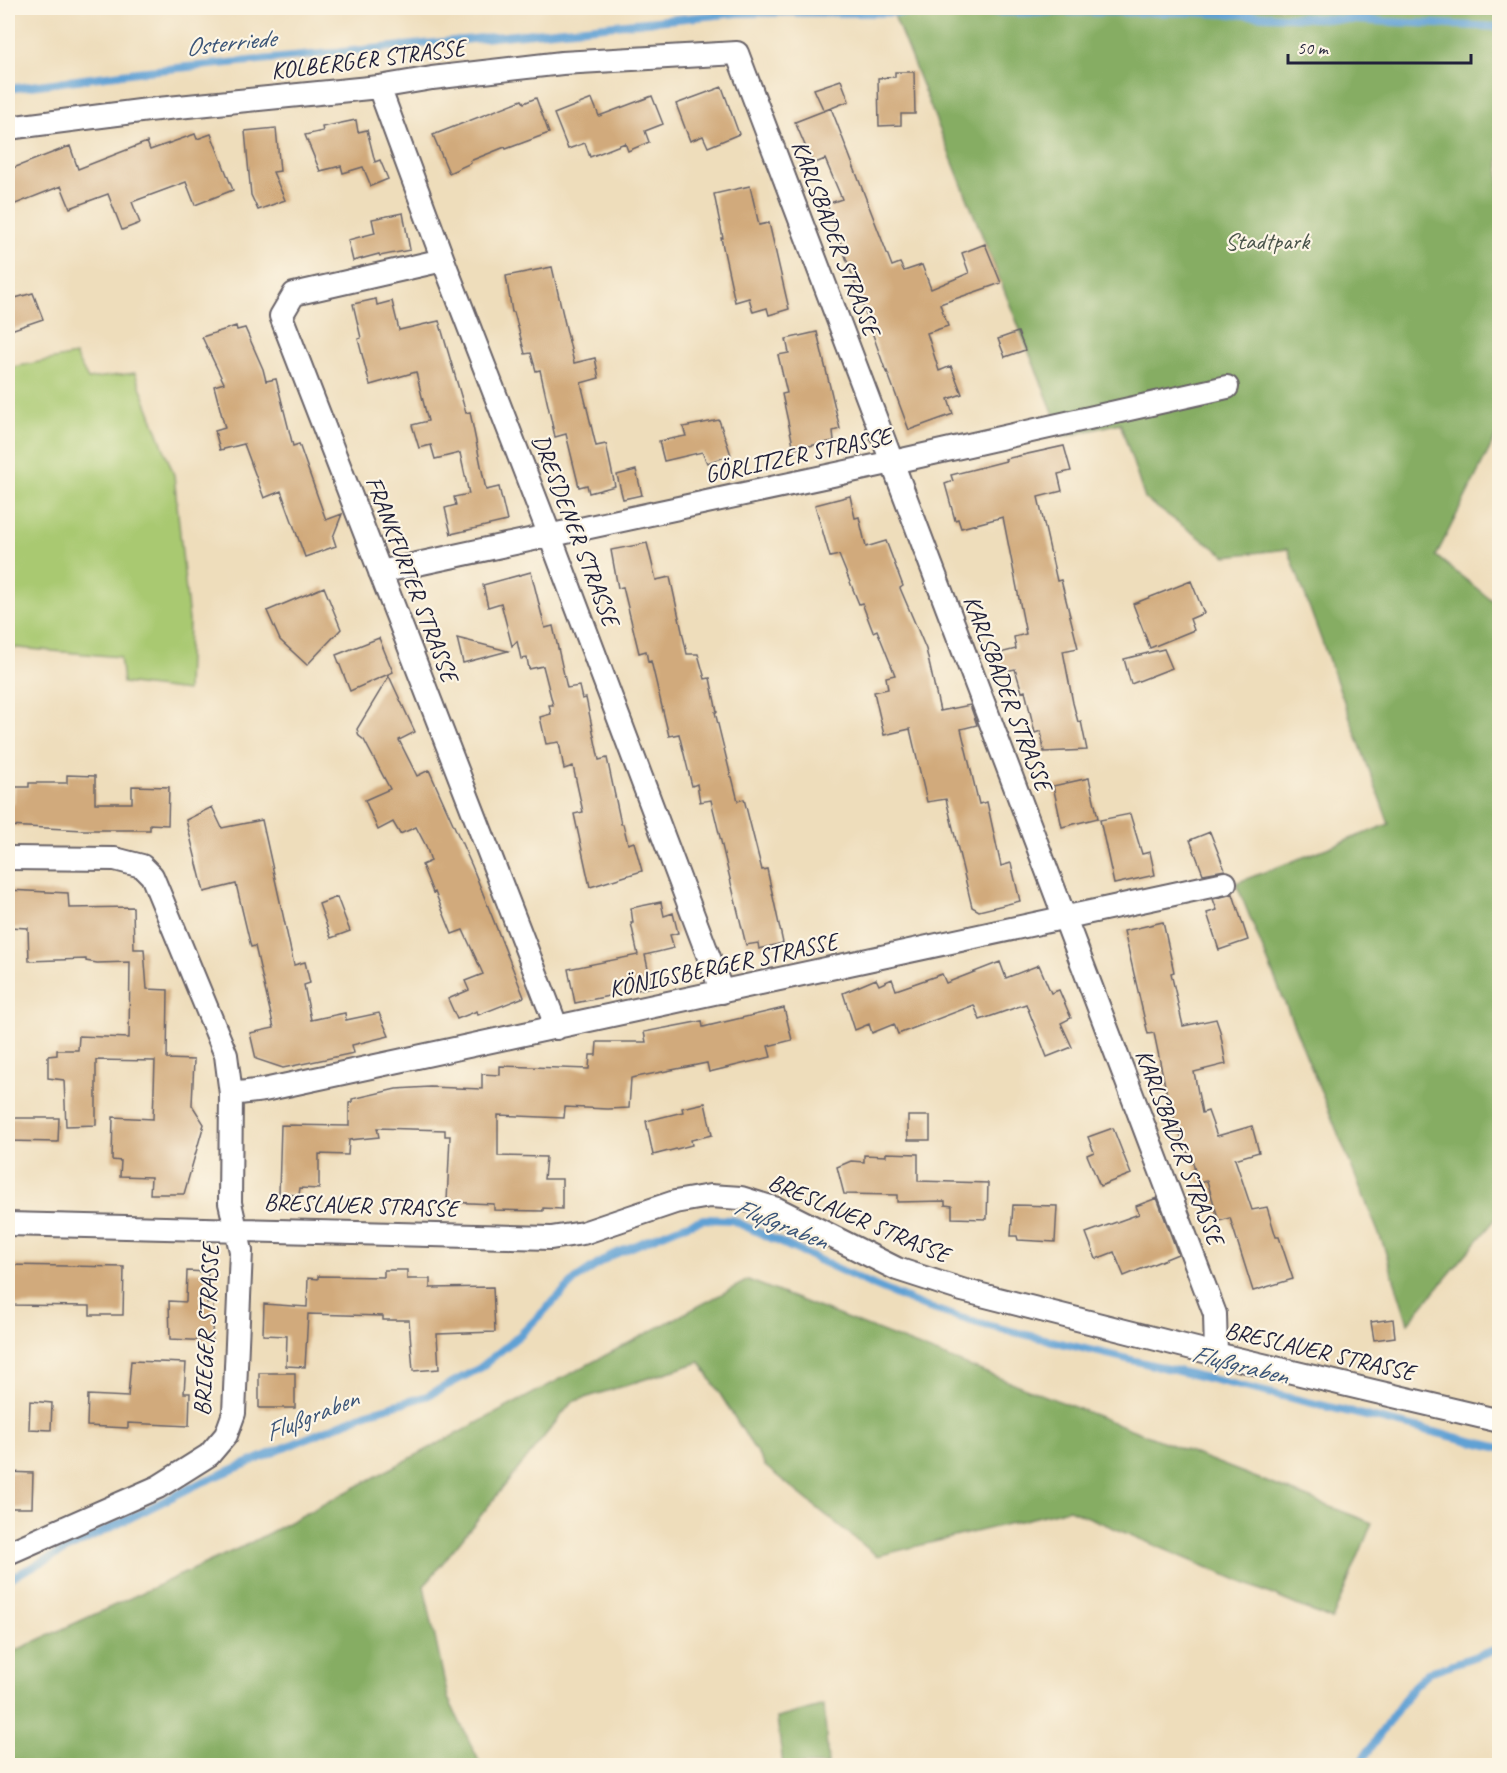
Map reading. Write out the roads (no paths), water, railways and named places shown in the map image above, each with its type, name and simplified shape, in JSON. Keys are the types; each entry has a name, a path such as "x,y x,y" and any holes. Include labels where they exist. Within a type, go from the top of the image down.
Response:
{"street":[{"name":"KOLBERGER STRASSE","path":"8,128 148,110 379,87 432,78 561,63 737,53"},
{"name":"KARLSBADER STRASSE","path":"737,53 1215,1314 1216,1354"},
{"name":"DRESDENER STRASSE","path":"379,87 722,992"},
{"name":"FRANKFURTER STRASSE","path":"443,260 294,294 281,316 557,1028"},
{"name":"GÖRLITZER STRASSE","path":"380,572 893,462 1227,387"},
{"path":"8,858 115,859 142,867 153,876 226,1055 231,1094 230,1203 237,1229"},
{"name":"KÖNIGSBERGER STRASSE","path":"231,1094 264,1090 557,1028 1225,883"},
{"name":"BRESLAUER STRASSE","path":"8,1224 551,1238 583,1233 675,1202 710,1196 741,1198 777,1209 897,1269 962,1290 1216,1354 1500,1421"},
{"name":"BRIEGER STRASSE","path":"8,1553 158,1487 209,1455 226,1435 234,1413 241,1251 237,1229"}],"waterway":[{"name":"Osterriede","path":"8,89 137,72 737,13 1183,12 1500,27"},
{"name":"Flußgraben","path":"8,1579 198,1484 367,1413 427,1396 480,1368 521,1334 575,1280 610,1256 704,1219 732,1220 875,1286 923,1306 977,1323 1500,1448"},
{"path":"1358,1766 1413,1687 1429,1672 1500,1648"}],"park label":[{"name":"Stadtpark","path":"1267,241"}]}
